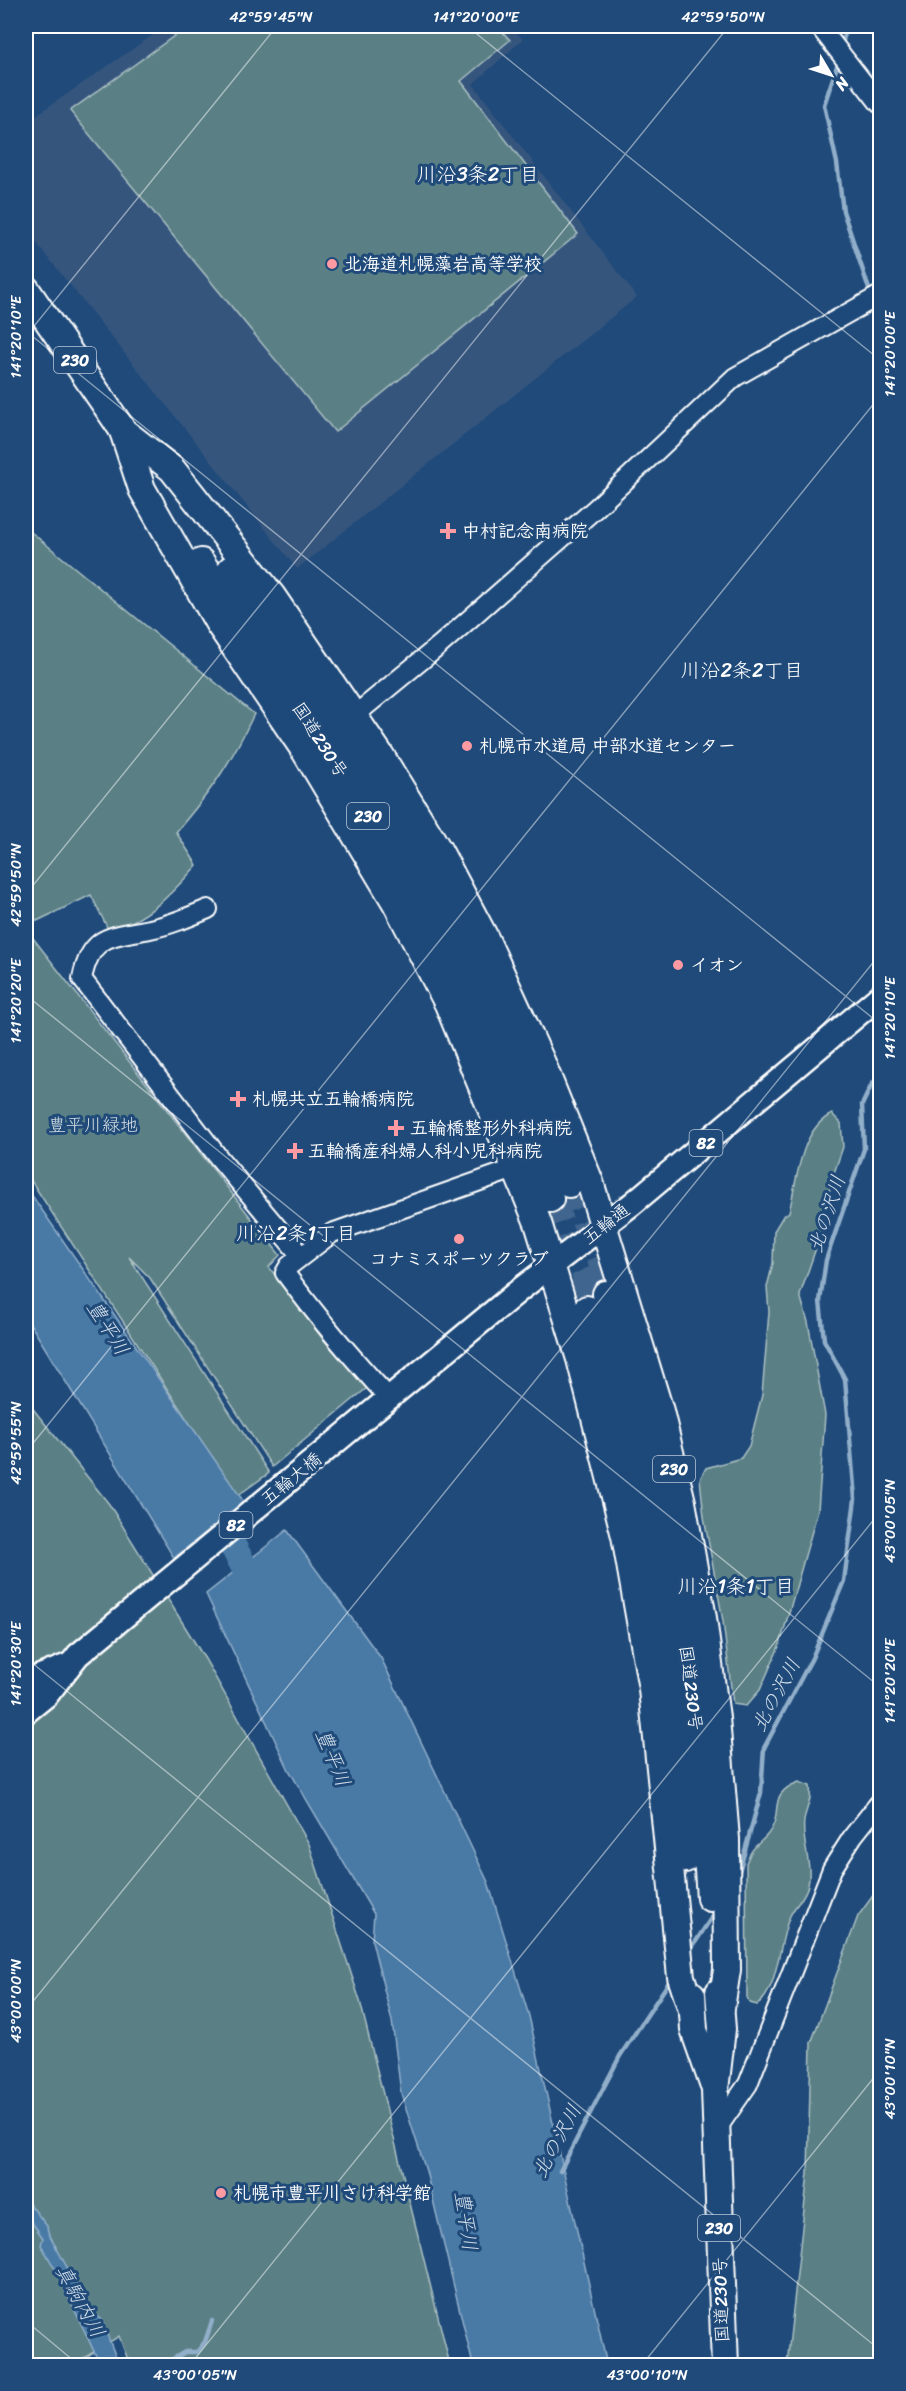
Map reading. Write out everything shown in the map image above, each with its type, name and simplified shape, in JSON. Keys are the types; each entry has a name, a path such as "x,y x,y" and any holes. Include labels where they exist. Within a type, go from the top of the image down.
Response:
{"highway":[{"name":"国道230号","path":"26,290 141,457 161,470 186,504 314,690 386,803 456,931 507,1034 559,1192"},
{"path":"123,431 172,469 272,596 355,715 439,851 484,936 542,1063 590,1182 603,1226"},
{"path":"123,431 141,489 176,551 219,624 305,751 396,903 448,1004 517,1168 552,1267 597,1418 625,1536 652,1689 681,1977 690,1998"},
{"name":"230","path":"603,1226 646,1360 682,1502 708,1652 726,1839 720,1946"},
{"name":"国道230号","path":"716,2090 694,2030 690,1998 680,1785 668,1675 644,1533 617,1413 597,1302 642,1423 669,1543 699,1751 720,1946 722,2029 716,2090 716,2130 725,2366"}],"main road":[{"name":"五輪通","path":"367,1417 506,1300 603,1226 880,996"},
{"name":"五輪大橋","path":"68,1665 367,1417"},
{"name":"82","path":"26,1687 38,1677 68,1665"},
{"name":"82","path":"26,1712 46,1695 68,1665"}],"street":[{"path":"819,26 880,104"},
{"path":"355,715 440,645 596,508 735,377 880,295"},
{"path":"208,909 182,920 149,929 120,933 103,939 91,951 82,978 219,1158 301,1256"},
{"path":"390,1398 340,1345 285,1273 301,1256 332,1233 517,1168"},
{"path":"716,2130 748,2084 832,1869 853,1836 880,1802"}],"shaded area":[{"name":"北海道札幌藻岩高等学校","path":"166,26 510,26 523,39 473,84 637,297 297,569 26,230 26,122"}],"green space":[{"path":"188,26 497,26 510,40 461,81 578,234 335,432 70,111"},
{"path":"26,528 254,714 220,776 176,832 197,865 158,905 122,926 108,929 91,895 37,921 26,906"},
{"name":"豊平川緑地","path":"26,929 280,1255 269,1267 322,1338 367,1388 272,1467 150,1278 129,1257 269,1473 237,1496 26,1173"},
{"path":"832,1114 841,1123 843,1147 832,1179 818,1242 800,1295 808,1322 825,1415 818,1510 780,1644 760,1690 746,1706 733,1704 723,1621 704,1517 700,1479 706,1468 741,1458 749,1446 762,1395 769,1312 767,1287 773,1263 774,1231 783,1216 789,1212 806,1143 821,1121"},
{"path":"26,1400 109,1504 205,1659 309,1844 360,2001 450,2365 130,2365 119,2336 73,2365 26,2365"},
{"path":"799,1782 810,1786 804,1829 809,1869 808,1885 786,1926 769,1989 757,2005 750,2003 747,1998 746,1863 753,1849 773,1826 782,1792"},
{"path":"880,1886 880,2365 787,2365 808,2173 811,2043 858,1916"}],"water":[{"path":"26,1187 244,1502 174,1558 26,1317"},
{"path":"287,1530 381,1658 488,1882 529,2016 607,2365 473,2365 426,2171 401,2093 392,2021 372,1941 374,1914 289,1770 206,1594"},
{"name":"真駒内川","path":"26,2199 47,2226 48,2232 89,2308 101,2319 119,2365 106,2365 98,2360 57,2272 41,2245 43,2238 26,2214"}],"waterway":[{"path":"842,46 846,26"},
{"path":"839,60 824,105 837,163 843,211 871,295"},
{"path":"874,303 880,323"},
{"name":"北の沢川","path":"737,1879 761,1793 764,1748 812,1658 844,1581 855,1499 845,1379 824,1340 820,1301 826,1260 864,1149 862,1105 872,1084 880,1077"},
{"name":"豊平川","path":"214,1511 260,1596"},
{"name":"北の沢川","path":"689,1952 717,1909"},
{"name":"北の沢川","path":"560,2171 620,2056 671,1979"},
{"path":"161,2366 185,2352 197,2352 205,2342 212,2321"}],"tunnel":[{"path":"569,1184 607,1277 606,1293"},
{"path":"550,1199 585,1274 587,1309"}],"place":[{"name":"北海道札幌藻岩高等学校","path":"332,264"},
{"name":"中村記念南病院","path":"448,531"},
{"name":"札幌市水道局 中部水道センター","path":"467,746"},
{"name":"イオン","path":"678,965"},
{"name":"札幌共立五輪橋病院","path":"238,1099"},
{"name":"五輪橋整形外科病院","path":"396,1128"},
{"name":"五輪橋産科婦人科小児科病院","path":"295,1151"},
{"name":"コナミスポーツクラブ","path":"459,1239"},
{"name":"札幌市豊平川さけ科学館","path":"221,2193"}],"district":[{"name":"川沿3条2丁目","path":"478,174"},
{"name":"川沿2条2丁目","path":"742,670"},
{"name":"川沿2条1丁目","path":"296,1233"},
{"name":"川沿1条1丁目","path":"736,1586"}]}
